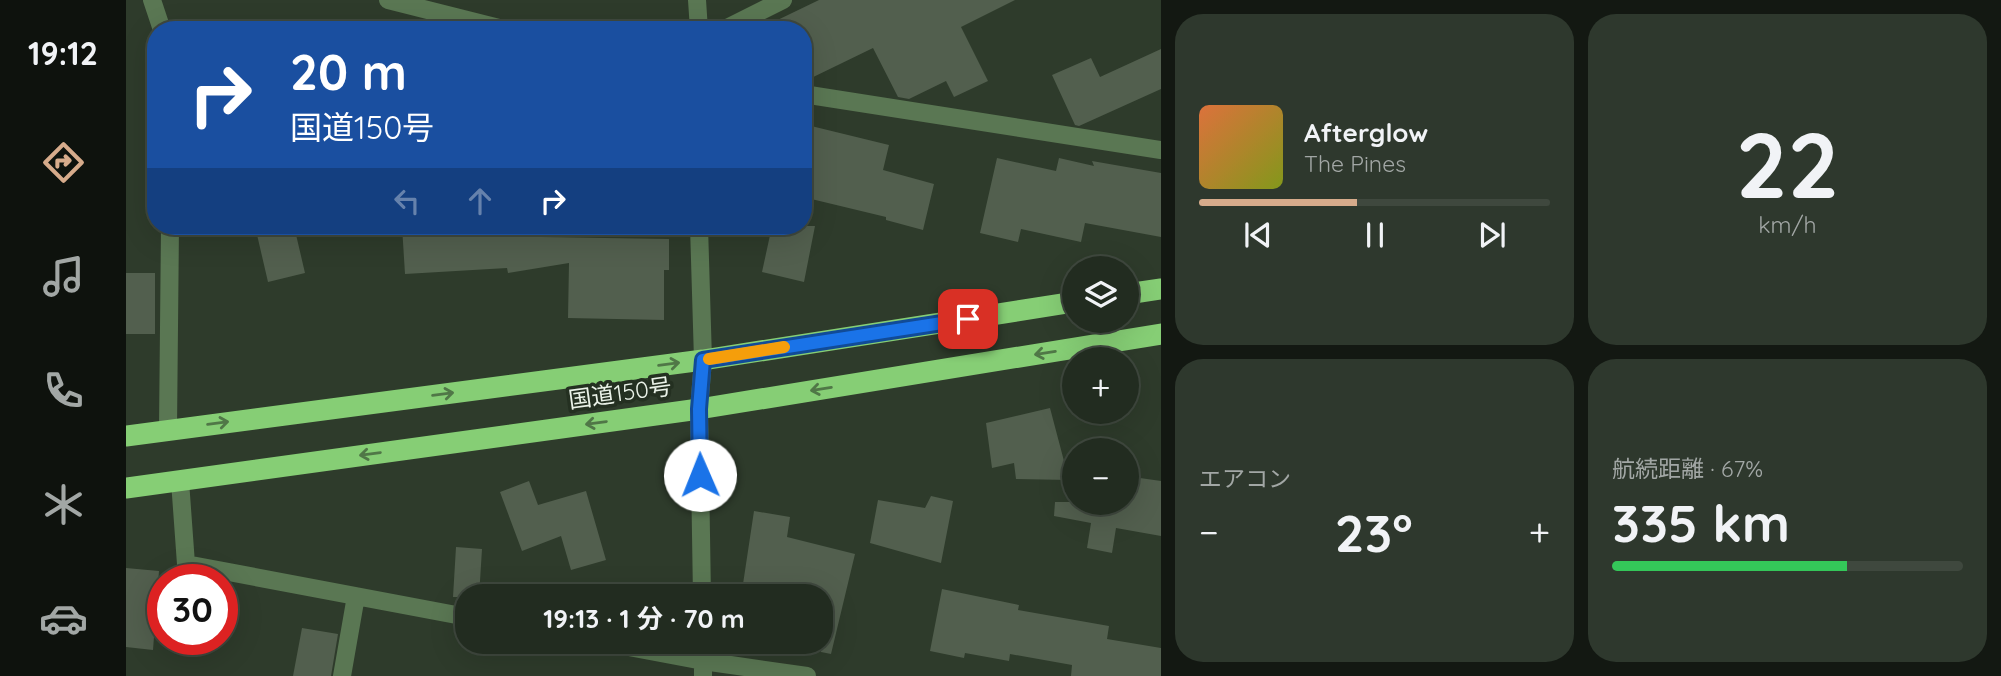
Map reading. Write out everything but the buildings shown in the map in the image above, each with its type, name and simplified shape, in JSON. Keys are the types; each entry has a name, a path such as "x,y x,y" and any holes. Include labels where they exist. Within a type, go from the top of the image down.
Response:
{"highway":[{"path":"1139,292 1161,289"},
{"name":"国道150号","path":"126,436 703,360 1062,304"},
{"name":"国道150号","path":"126,488 699,409 1161,334"}],"street":[{"path":"152,0 159,21"},
{"path":"387,0 472,21"},
{"path":"697,0 698,21"},
{"path":"741,21 783,0"},
{"path":"812,95 1161,150"},
{"path":"168,429 170,235"},
{"path":"699,235 703,360 699,409 702,584"},
{"path":"180,481 186,564 455,615"},
{"path":"342,676 356,596"},
{"path":"647,654 703,669 807,676"}],"slow traffic":[{"path":"709,359 784,347"}],"route":[{"path":"700,475 699,409 703,360 968,319"}]}
